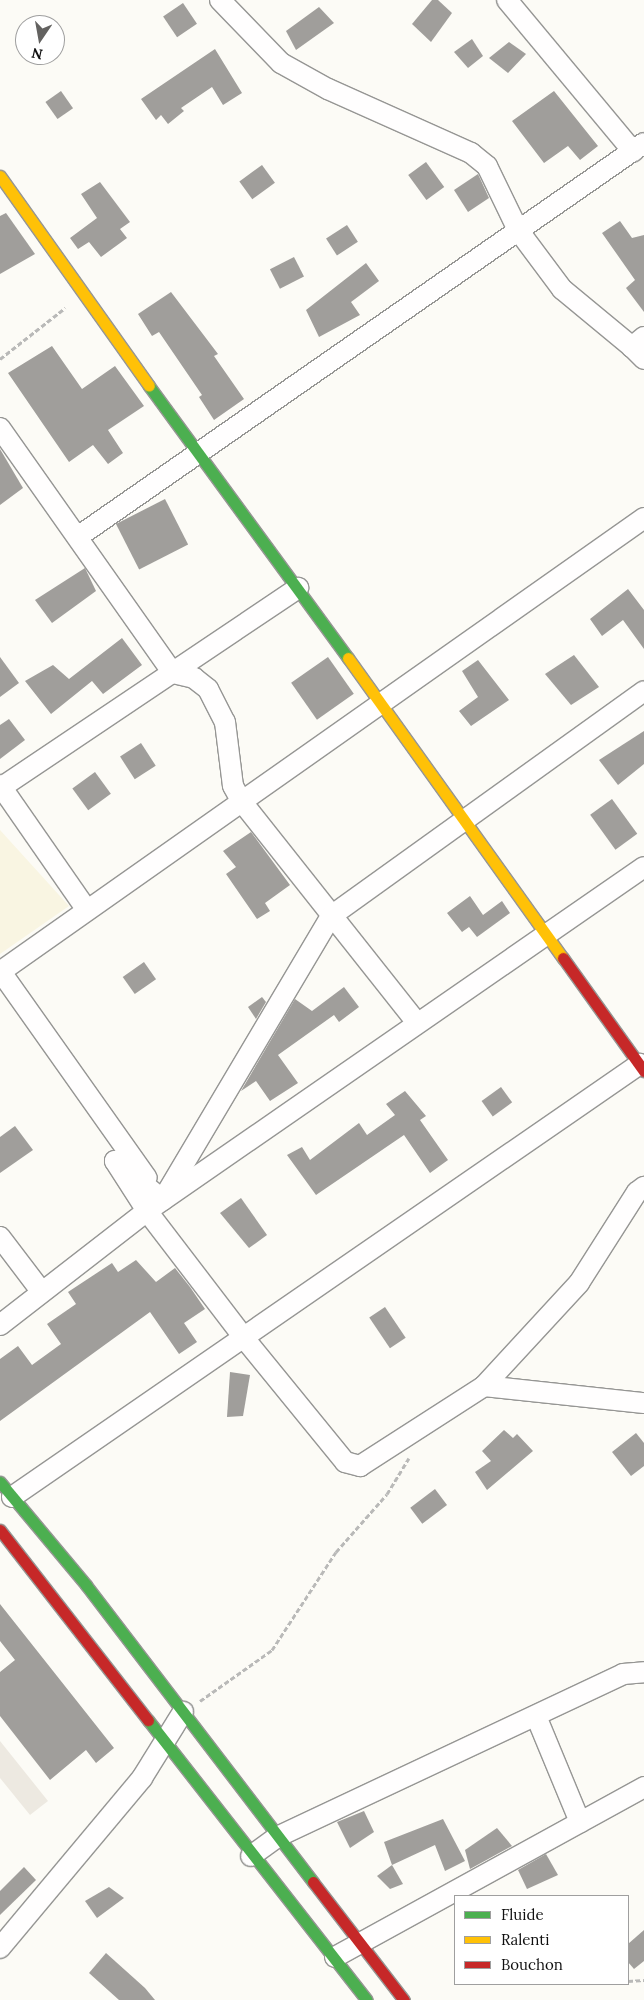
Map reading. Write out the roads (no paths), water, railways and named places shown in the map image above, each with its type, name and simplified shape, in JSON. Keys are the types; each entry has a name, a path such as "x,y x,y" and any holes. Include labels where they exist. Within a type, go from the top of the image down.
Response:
{"main road":[{"path":"0,176 82,295 298,588 642,1067"},
{"path":"6,1490 183,1712 277,1837 363,1944 404,2000"},
{"path":"0,1530 251,1856 335,1957 367,2000"}],"street":[{"path":"220,0 281,63 328,90 471,153 492,174 518,230 562,289 640,348"},
{"path":"79,536 638,147 507,0"},
{"path":"0,428 79,536 173,673 194,678 208,688 224,722 233,786 242,802 417,1023"},
{"path":"644,518 1,972 244,1338 345,1462 352,1466 360,1466 484,1386 579,1284 637,1192 644,1187"},
{"path":"87,910 1,786 298,588"},
{"path":"155,1206 331,916 644,691"},
{"path":"0,1325 41,1291 155,1206 546,933 644,867"},
{"path":"6,1490 244,1338 642,1067"},
{"path":"0,1237 41,1291"},
{"path":"484,1386 644,1403"},
{"path":"251,1856 277,1837 623,1674 644,1672"},
{"path":"0,1948 82,1854 142,1778 183,1712"},
{"path":"536,1716 580,1822"},
{"path":"335,1957 363,1944 644,1787"}]}
